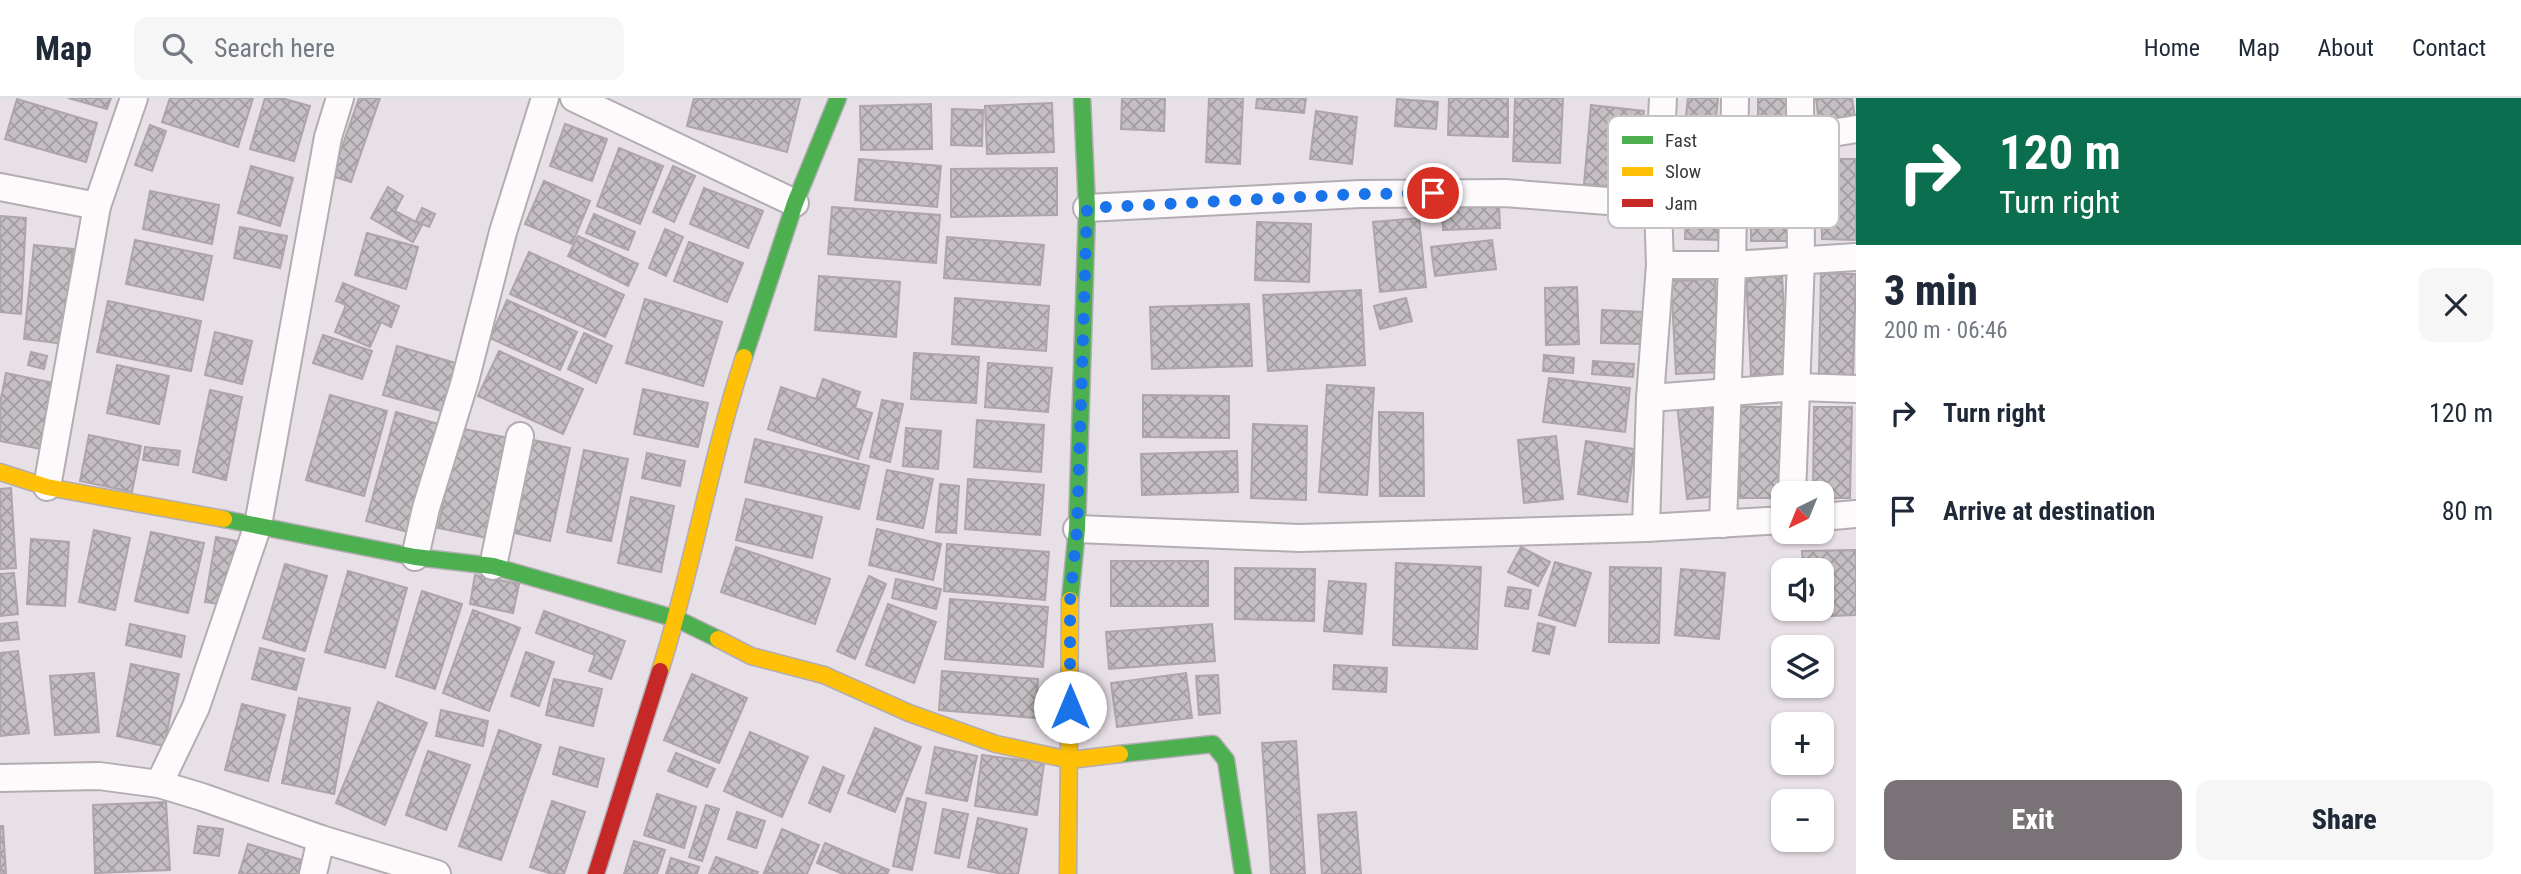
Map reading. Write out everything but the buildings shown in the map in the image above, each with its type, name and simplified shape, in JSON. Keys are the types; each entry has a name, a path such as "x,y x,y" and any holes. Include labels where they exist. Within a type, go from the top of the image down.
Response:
{"street":[{"path":"47,487 97,206 134,98"},
{"path":"159,785 196,706 258,525 328,137 340,98"},
{"path":"415,557 426,508 464,381 503,232 545,98"},
{"path":"575,98 795,203"},
{"path":"596,874 677,619 730,400 795,203 838,98"},
{"path":"1068,874 1070,601 1077,529 1087,208 1082,98"},
{"path":"1664,98 1664,116"},
{"path":"1735,98 1735,116"},
{"path":"1800,98 1801,116"},
{"path":"0,187 97,206"},
{"path":"1087,208 1360,194 1505,193 1608,201"},
{"path":"1646,528 1650,398 1660,265 1659,228"},
{"path":"1723,524 1733,228"},
{"path":"1792,481 1798,387 1801,228"},
{"path":"1660,265 1732,265 1856,257"},
{"path":"1650,398 1798,387 1856,389"},
{"path":"493,566 520,436"},
{"path":"0,472 47,487 415,557 493,566 677,619 751,656 824,676 909,713 996,744 1070,760 1213,744 1227,760 1243,874"},
{"path":"1834,516 1856,514"},
{"path":"1077,529 1300,538 1646,528 1771,521"},
{"path":"0,778 100,776 159,785 437,874"},
{"path":"313,874 321,839"}],"traffic: fast":[{"path":"744,357 795,203 838,98"},
{"path":"1070,600 1077,529 1087,208 1082,98"},
{"path":"224,519 415,557 493,566 677,619 718,639"},
{"path":"1120,754 1213,744 1226,760 1243,874"}],"traffic: slow":[{"path":"660,671 744,357"},
{"path":"0,472 47,487 224,519"},
{"path":"1068,874 1070,600"},
{"path":"718,639 751,656 824,675 909,713 996,744 1070,760 1120,754"}],"traffic: jam":[{"path":"596,874 660,671"}],"route":[{"path":"1070,707 1070,601 1077,529 1087,208 1360,194 1433,193"}]}
